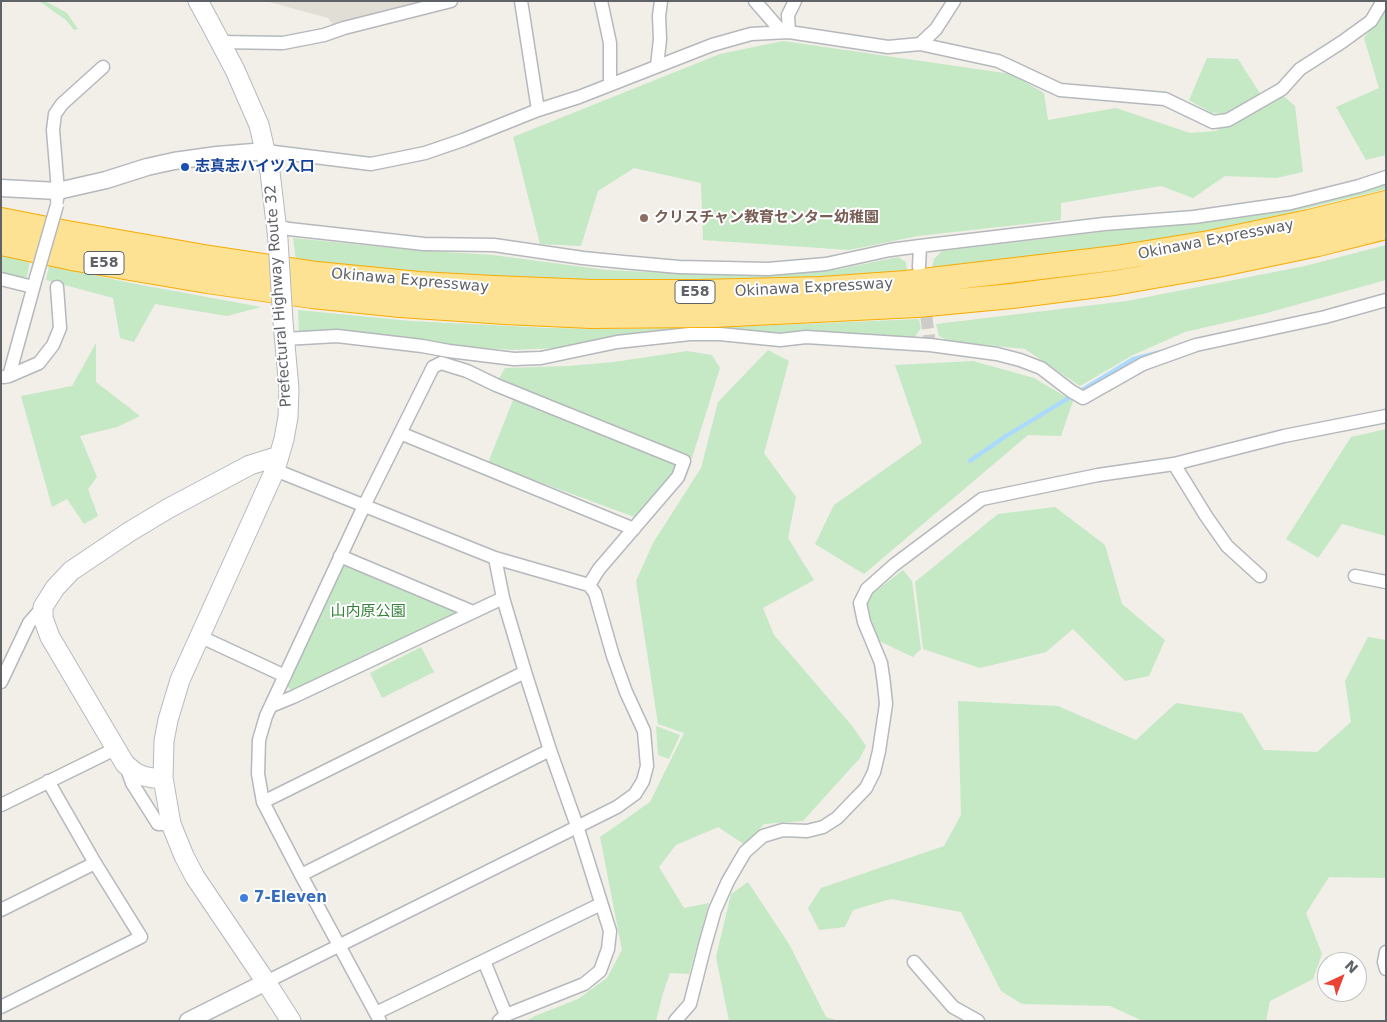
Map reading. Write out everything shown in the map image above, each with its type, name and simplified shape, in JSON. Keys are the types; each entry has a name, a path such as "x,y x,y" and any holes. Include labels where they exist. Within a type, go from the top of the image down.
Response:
{"highway":[{"name":"Okinawa Expressway","path":"1,220 204,257 326,274 420,284 592,292 699,292 822,289 906,283 1116,258 1209,243 1309,222 1386,203"},
{"name":"Okinawa Expressway","path":"1,243 77,259 207,281 312,296 400,305 591,316 714,315 917,305 1012,296 1114,283 1217,265 1318,244 1386,227"}],"main road":[{"name":"Prefectural Highway Route 32","path":"198,1 249,102 259,125 266,151 277,233 289,389 288,417 277,463 180,680 164,741 162,778 171,824 195,877 291,1021"},
{"path":"162,778 153,778 136,773 120,757 50,637 42,618 43,607 55,588 71,571 169,508 250,465 277,463"}],"street":[{"path":"220,42 284,43 324,35 344,28 451,1"},
{"path":"521,1 538,110"},
{"path":"601,1 610,43 610,85"},
{"path":"656,66 660,39 659,16 661,1"},
{"path":"755,1 785,32"},
{"path":"785,32 788,15 795,1"},
{"path":"920,44 936,29 954,1"},
{"path":"1,188 58,198 106,180 174,160 266,151 371,164 425,153 463,140 712,45 751,34 785,32 888,47 920,44 998,61 1060,90 1165,99 1213,122 1228,120 1282,89 1300,69 1371,21 1383,1"},
{"path":"5,377 58,198 53,130 55,114 62,104 103,67"},
{"path":"277,233 289,230 424,244 494,245 583,258 679,267 768,270 826,264 890,250 920,246 1104,224 1194,217 1292,203 1386,177"},
{"path":"919,267 920,246"},
{"path":"1,279 34,283"},
{"path":"5,377 39,364 52,345 60,328 58,287"},
{"path":"284,331 422,346 514,359 541,358 617,342 690,334 720,334 780,340 806,337 930,346 997,354 1020,360 1041,368 1071,391 1084,398 1143,364 1196,345 1326,317 1386,300"},
{"path":"467,371 473,354"},
{"path":"589,585 599,569 678,477 684,461 496,385 467,371 441,363 433,367 340,556 266,716 259,740 258,774 263,802 378,1017 484,961 601,904"},
{"path":"675,1021 690,1004 704,945 715,910 728,881 745,852 763,836 783,830 807,831 823,827 837,818 866,788 874,772 880,751 886,704 881,663 864,622 860,602 868,589 894,565 982,499 1098,475 1174,464 1284,436 1386,416"},
{"path":"400,433 634,529"},
{"path":"188,1021 617,807 635,794 643,781 647,766 644,731 626,692 613,656 595,593 589,585 495,558 364,506 277,463"},
{"path":"1174,464 1227,546 1260,576"},
{"path":"340,556 473,612"},
{"path":"484,961 503,1018 584,984 600,971 608,949 610,931 525,672 503,598 495,558"},
{"path":"1355,576 1386,582"},
{"path":"271,706 293,698 503,598"},
{"path":"1,682 29,624 43,607"},
{"path":"199,636 285,676"},
{"path":"263,802 525,672"},
{"path":"301,875 550,750"},
{"path":"1,804 48,781 120,757 132,783 158,824 171,824"},
{"path":"1,1007 141,937 48,781"},
{"path":"1,910 96,863"},
{"path":"1386,952 1384,962 1386,969"},
{"path":"914,962 953,1007 978,1021"}],"shaded area":[{"path":"269,1 438,1 335,28 328,18"}],"green space":[{"path":"39,1 45,1 67,13 78,29 74,30 66,20"},
{"path":"1386,10 1386,155 1366,160 1336,107 1379,88 1364,38"},
{"path":"783,41 1011,74 1044,93 1048,120 1116,108 1190,133 1216,131 1279,92 1295,106 1303,172 1276,178 1225,176 1193,198 1161,186 1061,203 1061,220 918,236 849,250 703,240 701,183 634,168 598,191 581,246 540,244 513,137 720,54"},
{"path":"1207,58 1238,59 1261,95 1228,113 1212,113 1189,100"},
{"path":"1386,182 1386,189 1284,214 1175,237 1065,254 932,268 934,259 942,251 1226,217"},
{"path":"293,238 413,250 493,255 606,270 668,273 755,275 835,270 898,257 906,262 907,273 813,279 609,284 413,273 296,260"},
{"path":"1386,245 1386,280 1263,314 1185,332 1133,355 1080,386 1025,349 949,341 939,336 936,324 1127,301 1305,266"},
{"path":"1,255 30,261 27,277 16,278 1,273"},
{"path":"49,266 261,307 227,316 155,304 134,342 120,338 113,298 46,280"},
{"path":"298,310 411,321 549,328 729,327 919,319 921,328 914,338 908,339 770,332 677,331 559,348 512,350 460,346 345,332 299,331"},
{"path":"96,343 96,382 140,416 117,427 80,436 97,477 88,489 98,516 84,524 67,499 52,507 21,396 72,386"},
{"path":"768,350 789,361 764,453 796,497 788,538 814,580 763,608 774,635 853,727 866,746 860,758 803,821 764,824 745,845 718,827 676,845 659,867 684,908 709,903 689,974 670,973 656,1021 526,1021 578,999 607,978 622,950 600,837 650,802 684,733 658,724 636,581 653,543 701,468 718,402"},
{"path":"687,351 712,355 720,368 692,458 637,518 488,463 517,390 498,380 505,368 569,366 614,362"},
{"path":"973,361 1034,378 1073,401 1061,436 1028,435 864,574 815,544 834,505 922,443 895,365"},
{"path":"1386,429 1386,536 1342,524 1318,558 1286,539 1351,437"},
{"path":"1055,507 1105,545 1122,604 1165,640 1149,676 1125,681 1073,629 1046,652 980,668 923,649 915,582 998,514"},
{"name":"山内原公園","path":"346,557 473,612 292,691 287,686"},
{"path":"903,570 912,581 921,649 913,657 875,639 866,605 873,593"},
{"path":"1368,637 1386,640 1386,878 1329,877 1306,913 1321,952 1317,952 1317,968 1313,979 1270,1001 1266,1021 1143,1021 1110,1006 1022,1004 1001,991 961,912 891,899 853,910 845,927 819,930 808,908 821,888 944,846 961,815 958,701 1058,706 1136,740 1176,703 1242,713 1264,750 1317,752 1351,722 1345,681"},
{"path":"421,647 434,672 382,698 370,673"},
{"path":"656,726 680,735 669,759 658,755"},
{"path":"748,882 789,944 826,1017 839,1021 729,1021 716,957 731,894"}],"waterway":[{"path":"970,461 1006,436 1133,359 1160,352"}],"tunnel":[{"path":"924,299 930,345"}],"place":[{"name":"志真志ハイツ入口","path":"185,167"},
{"name":"クリスチャン教育センター幼稚園","path":"644,218"},
{"name":"7-Eleven","path":"244,898"}]}
